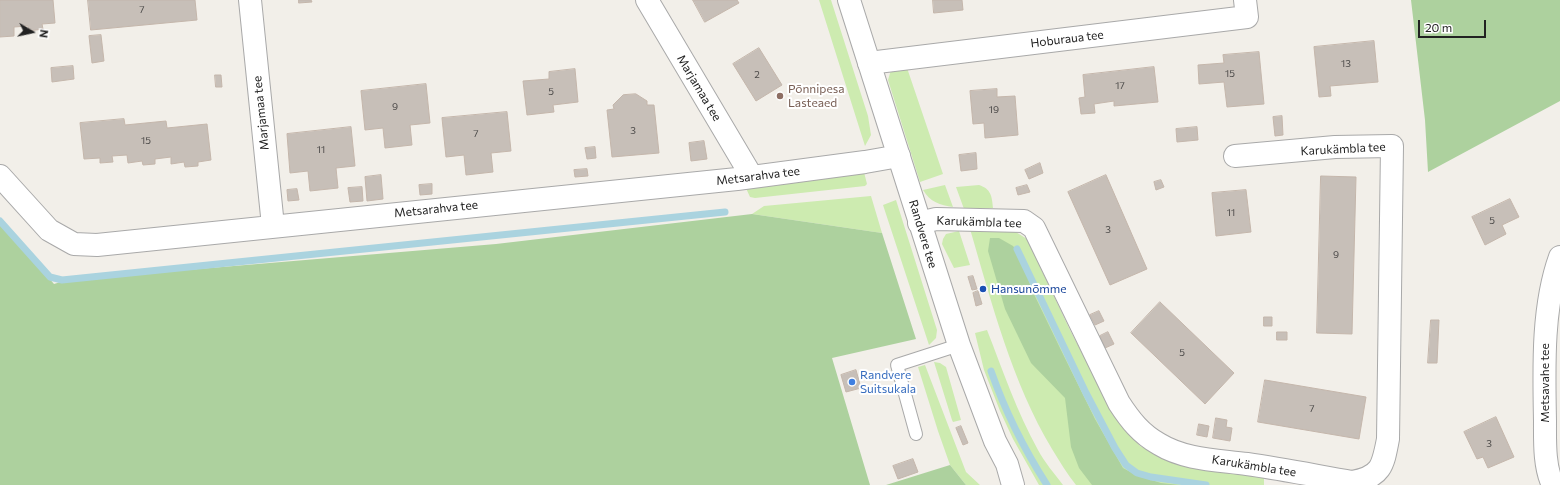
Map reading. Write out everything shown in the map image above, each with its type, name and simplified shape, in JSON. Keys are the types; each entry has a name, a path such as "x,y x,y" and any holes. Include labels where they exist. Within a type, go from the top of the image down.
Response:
{"street":[{"name":"Marjamaa tee","path":"250,0 273,226"},
{"name":"Marjamaa tee","path":"647,0 752,177"},
{"name":"Randvere tee","path":"848,0 959,345 995,441 1007,464 1024,485"},
{"name":"Hoburaua tee","path":"869,63 1247,17 1245,0"},
{"name":"Karukämbla tee","path":"919,223 936,219 1024,221 1034,228 1119,404 1134,425 1159,445 1174,452 1191,456 1352,482 1367,479 1378,471 1384,459 1388,439 1392,146 1335,147 1235,156"},
{"name":"Metsarahva tee","path":"0,176 49,230 74,244 96,245 752,177 899,156"},
{"name":"Metsavahe tee","path":"1553,485 1547,463 1543,358 1554,273 1560,257"},
{"name":"Randvere tee","path":"1007,464 1013,485"}],"lane":[{"path":"916,434 897,365 959,345"}],"green space":[{"path":"819,0 831,0 868,116 871,135 865,146"},
{"path":"1411,0 1560,0 1560,101 1428,172 1425,120"},
{"path":"905,62 943,174 920,182 888,80 891,70"},
{"path":"864,172 867,184 865,186 755,198 750,197 745,186 773,186"},
{"path":"945,185 953,207 932,200 923,190"},
{"path":"979,185 986,189 990,194 993,208 964,209 956,187"},
{"path":"871,196 882,233 752,214 764,206"},
{"path":"896,200 937,330 936,338 929,345 883,205"},
{"path":"752,214 882,233 916,339 832,358 870,485 0,485 0,220 54,284 67,280 496,244"},
{"path":"970,229 1011,229 1027,239 1070,330 1107,401 1126,429 1140,446 1163,457 1264,478 1264,485 1076,485 1052,449 1025,397 1004,342"},
{"path":"959,231 970,265 954,268 942,244 946,234"},
{"path":"990,238 999,238 1013,246 1020,255 1032,290 1060,348 1095,419 1123,468 1136,475 1161,483 1180,485 1092,485 1079,468 1071,447 1065,398 1031,363 1005,309 988,251"},
{"path":"987,330 1030,436 1044,459 1063,485 1039,485 1013,439 984,370 975,333"},
{"path":"934,362 940,363 946,367 961,420 953,422 952,420"},
{"path":"925,365 966,472 980,485 966,485 950,465 918,367"},
{"path":"950,465 966,485 886,485"}],"building":[{"path":"0,0 53,0 55,23 42,24 43,29 29,31 28,26 14,27 14,36 0,37"},
{"path":"88,0 195,0 197,20 91,30"},
{"path":"299,0 311,0 312,2 299,3"},
{"path":"693,0 737,0 739,3 705,22"},
{"path":"933,0 962,0 963,10 934,13"},
{"path":"101,35 104,61 92,63 89,36"},
{"path":"1374,41 1378,82 1330,86 1331,96 1319,97 1314,47"},
{"path":"759,48 782,85 756,101 733,64"},
{"path":"1259,52 1264,104 1227,107 1224,82 1199,84 1198,65 1224,63 1223,55"},
{"path":"73,66 74,79 52,82 51,68"},
{"path":"1154,67 1158,102 1114,106 1114,101 1094,104 1095,113 1081,114 1079,98 1085,97 1083,75"},
{"path":"575,69 578,102 553,105 554,112 527,115 523,81 549,79 549,72"},
{"path":"215,75 221,75 222,87 216,87"},
{"path":"426,84 430,123 410,125 412,145 385,148 383,128 365,130 361,91"},
{"path":"997,89 997,97 1015,96 1018,135 985,138 984,123 973,124 970,91"},
{"path":"636,94 647,101 647,105 654,105 659,153 612,157 607,110 614,109 613,105 623,95"},
{"path":"507,112 511,151 491,153 493,172 466,175 464,155 446,157 442,118"},
{"path":"1282,116 1283,135 1275,136 1273,117"},
{"path":"124,119 125,125 166,121 167,128 207,124 211,160 198,162 198,166 185,167 184,162 171,164 171,157 155,159 155,164 143,165 142,161 128,163 127,155 112,156 113,162 100,163 100,158 84,159 80,123"},
{"path":"351,127 355,166 336,168 338,188 310,191 308,171 290,173 287,134"},
{"path":"1197,127 1198,140 1177,142 1176,129"},
{"path":"704,141 707,159 691,161 689,143"},
{"path":"595,147 596,158 587,159 585,148"},
{"path":"976,153 977,169 961,171 959,155"},
{"path":"1040,163 1043,173 1029,179 1025,170"},
{"path":"587,169 588,176 575,177 574,170"},
{"path":"381,175 383,199 367,201 365,177"},
{"path":"1106,175 1147,269 1110,285 1068,192"},
{"path":"1321,176 1356,177 1352,334 1317,333"},
{"path":"1161,180 1164,187 1156,190 1154,182"},
{"path":"432,184 432,194 420,195 419,185"},
{"path":"1027,185 1030,192 1018,195 1016,188"},
{"path":"362,187 363,201 350,202 348,188"},
{"path":"297,189 299,200 288,201 287,190"},
{"path":"1246,190 1251,232 1216,236 1212,193"},
{"path":"1510,199 1519,217 1502,225 1506,234 1485,245 1472,217"},
{"path":"973,276 977,289 972,290 968,277"},
{"path":"978,291 982,304 976,306 973,293"},
{"path":"1160,302 1234,373 1205,404 1131,333"},
{"path":"1099,311 1104,321 1095,325 1090,315"},
{"path":"1264,317 1272,317 1272,326 1264,326"},
{"path":"1431,320 1439,320 1437,363 1428,363"},
{"path":"1108,332 1114,344 1105,348 1100,336"},
{"path":"1277,332 1287,332 1287,340 1277,340"},
{"path":"856,370 861,388 846,392 841,375"},
{"path":"1265,380 1366,397 1359,439 1258,422"},
{"path":"1496,417 1514,457 1488,468 1483,457 1477,459 1464,432"},
{"path":"1216,418 1227,420 1226,427 1232,428 1230,441 1213,438"},
{"path":"1199,424 1209,426 1207,437 1197,435"},
{"path":"961,426 968,443 963,445 956,428"},
{"path":"913,459 918,472 898,479 893,466"}],"waterway":[{"path":"0,221 50,277 62,280 725,212"},
{"path":"1017,249 1086,393 1115,448 1126,465 1137,473 1151,477 1206,485"},
{"path":"991,371 1002,401 1016,430 1047,485"}],"place":[{"name":"Põnnipesa Lasteaed","path":"780,96"},
{"name":"Hansunõmme","path":"983,289"},
{"name":"Randvere Suitsukala","path":"852,382"}]}
